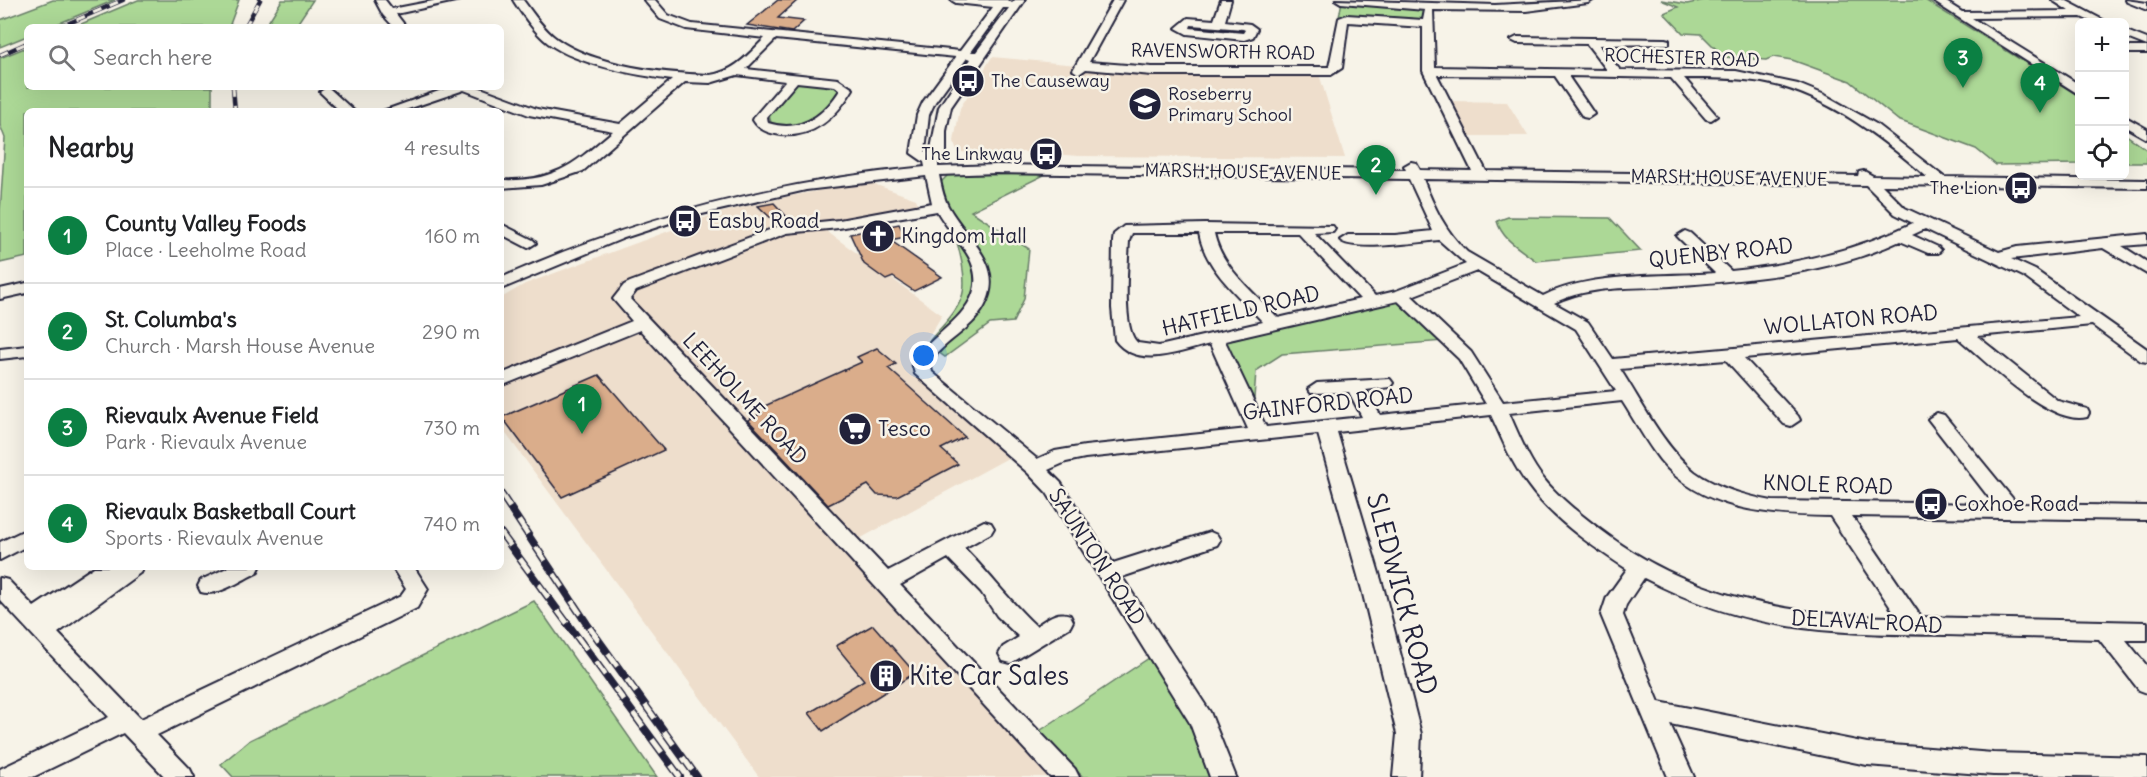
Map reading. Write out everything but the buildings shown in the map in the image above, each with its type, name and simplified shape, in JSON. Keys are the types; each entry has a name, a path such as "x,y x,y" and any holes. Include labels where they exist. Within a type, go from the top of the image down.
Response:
{"street":[{"path":"380,0 396,24"},
{"path":"387,13 455,0"},
{"path":"518,0 555,44 568,50 621,67 684,76 714,79 734,71 774,35"},
{"path":"650,0 664,17 679,25 979,56"},
{"path":"956,0 1018,3"},
{"name":"RAVENSWORTH ROAD","path":"1118,0 1081,67 1152,71 1331,71 1336,68 1343,20 1347,18 1429,24"},
{"path":"1218,24 1226,0"},
{"path":"1344,0 1428,7 1514,8 1588,0"},
{"path":"1936,0 2075,88"},
{"path":"2056,0 2089,18"},
{"path":"2131,0 2147,7"},
{"path":"940,206 931,166 918,153 923,115 935,92 1002,2"},
{"path":"931,166 939,153 939,131 945,106 1018,3"},
{"path":"1428,7 1429,71 1479,170"},
{"path":"1958,15 2080,14"},
{"path":"1188,21 1218,24 1251,29 1249,35 1244,37 1187,31 1182,28 1188,21"},
{"path":"2129,35 2147,43"},
{"path":"1517,40 1665,42"},
{"path":"1590,41 1616,73"},
{"path":"2129,50 2147,50"},
{"path":"734,71 838,83 847,89 822,122 811,128 792,131 763,126 759,120 761,116 794,78"},
{"name":"ROCHESTER ROAD","path":"1429,71 1752,76 1802,88 1887,136 1940,181"},
{"path":"1559,73 1582,114 1603,115"},
{"path":"1674,74 1718,116 1697,116"},
{"path":"504,184 522,184 557,177 578,168 684,76"},
{"path":"398,108 455,90"},
{"path":"472,90 534,112 624,129"},
{"path":"326,92 345,108"},
{"name":"MARSH HOUSE AVENUE","path":"504,283 688,203 778,181 861,167 1412,169 1864,175 1940,181 2140,177"},
{"name":"KNOLE ROAD","path":"1412,169 1440,235 1462,255 1582,327 1610,365 1675,466 1705,487 1757,506 2013,513 2147,513"},
{"name":"MARSH HOUSE AVENUE","path":"1864,175 1928,171 2075,172"},
{"path":"1864,175 1894,207 1923,224 2000,257 2029,273 2147,357"},
{"path":"504,197 522,184"},
{"name":"LEEHOLME ROAD","path":"940,206 839,224 785,229 636,285 621,298 1066,777"},
{"name":"SAUNTON ROAD","path":"940,206 976,256 983,269 984,282 982,294 973,313 957,331 927,351 921,363 924,374 1035,468 1054,488 1201,719 1223,777"},
{"name":"MARSH HOUSE AVENUE","path":"504,271 586,237 649,221"},
{"name":"QUENBY ROAD","path":"1543,302 1563,292 1584,287 1726,275 1825,261 1902,236 1923,224"},
{"name":"HATFIELD ROAD","path":"1328,229 1139,227 1129,229 1122,234 1121,334 1131,347 1146,352 1159,351 1401,295 1478,265"},
{"path":"1206,228 1209,248 1219,264 1275,325"},
{"path":"504,230 526,244"},
{"name":"HATFIELD ROAD","path":"1304,230 1308,237 1372,302"},
{"path":"1348,240 1395,240 1440,235"},
{"path":"1686,236 1726,275"},
{"path":"1902,236 1933,250"},
{"path":"2000,257 2017,252 2147,239"},
{"path":"2106,243 2147,269"},
{"path":"0,294 24,290"},
{"name":"DELAVAL ROAD","path":"1401,295 1453,341 1478,374 1532,476 1545,493 1579,525 1640,567 1720,600 1780,617 1820,623 2147,631"},
{"name":"WOLLATON ROAD","path":"1610,365 2096,320"},
{"path":"504,379 644,323"},
{"path":"1961,333 2051,409 2080,413"},
{"path":"1216,339 1260,434"},
{"path":"0,354 24,351"},
{"path":"1731,354 1793,422"},
{"path":"1317,389 1384,383"},
{"path":"1355,386 1374,422"},
{"name":"GAINFORD ROAD","path":"1035,468 1062,456 1085,452 1629,395"},
{"path":"1937,419 2013,513"},
{"name":"SLEDWICK ROAD","path":"1326,427 1370,579 1409,734 1406,777"},
{"path":"1836,509 1914,625"},
{"path":"885,583 984,528"},
{"path":"0,552 24,539"},
{"path":"1108,573 1214,539"},
{"path":"950,547 989,586 1005,610 1035,639"},
{"path":"1640,567 1615,603 1612,615 1681,777"},
{"path":"36,626 105,570"},
{"path":"36,626 127,570"},
{"path":"209,586 241,570"},
{"path":"8,777 132,726 409,602 417,589 405,570"},
{"path":"0,586 181,777"},
{"path":"1011,654 1062,621"},
{"path":"2105,630 2147,683"},
{"path":"1651,711 1868,754 1993,764 2147,768"}],"shaded area":[{"name":"Roseberry Primary School","path":"992,57 1077,65 1319,74 1345,158 1079,156 1024,152 974,154 962,152 956,149 954,141 960,108"},
{"path":"1450,101 1507,102 1528,136 1467,136"},
{"path":"868,182 916,199 919,207 818,225 942,315 910,369 1008,458 841,549 1067,777 759,777 504,431 504,296 525,284 715,214 790,196"}],"green space":[{"path":"53,0 115,0 57,24 24,24 24,37 0,47 0,20"},
{"path":"138,0 239,0 230,24 81,24"},
{"path":"282,0 313,0 297,24 267,24"},
{"path":"1661,0 1687,4 1705,0 1925,0 2075,94 2075,164 1996,165 1976,149 1898,120 1850,81 1792,60 1773,57 1766,60 1724,57 1701,34 1683,33 1664,13 1678,7"},
{"path":"1342,1 1425,8 1426,22 1339,17"},
{"path":"24,48 24,90 212,90 212,108 24,108 24,258 0,263 0,212 5,138 0,125 0,58"},
{"path":"799,79 832,83 841,87 843,93 818,123 783,128 771,123 769,115"},
{"path":"2129,137 2147,150 2147,163 2129,163"},
{"path":"1046,174 971,211 1029,249 1024,299 1013,322 990,324 945,357 927,344 951,317 958,305 964,287 964,274 941,182 948,175"},
{"path":"1508,217 1610,218 1641,251 1536,261 1503,234 1497,221"},
{"path":"1391,302 1402,302 1445,341 1282,354 1256,371 1253,412 1225,342"},
{"path":"534,601 657,777 233,777 221,764 250,740"},
{"path":"1152,656 1193,720 1213,777 1083,777 1038,732"}],"railway":[{"path":"67,24 123,0"},
{"path":"247,24 260,0"},
{"path":"0,55 24,44"},
{"path":"233,90 235,108"},
{"path":"504,499 587,624 697,777"},
{"path":"504,537 680,777"}],"place":[{"name":"The Causeway","path":"968,81"},
{"name":"Rievaulx Avenue Field","path":"1963,88"},
{"name":"Roseberry Primary School","path":"1145,104"},
{"name":"Rievaulx Basketball Court","path":"2040,113"},
{"name":"The Linkway","path":"1046,154"},
{"name":"The Lion","path":"2021,188"},
{"name":"St. Columba's","path":"1376,195"},
{"name":"Easby Road","path":"685,221"},
{"name":"Kingdom Hall","path":"878,236"},
{"name":"Tesco","path":"855,429"},
{"name":"County Valley Foods","path":"582,434"},
{"name":"Coxhoe Road","path":"1931,504"},
{"name":"Kite Car Sales","path":"886,676"}]}
